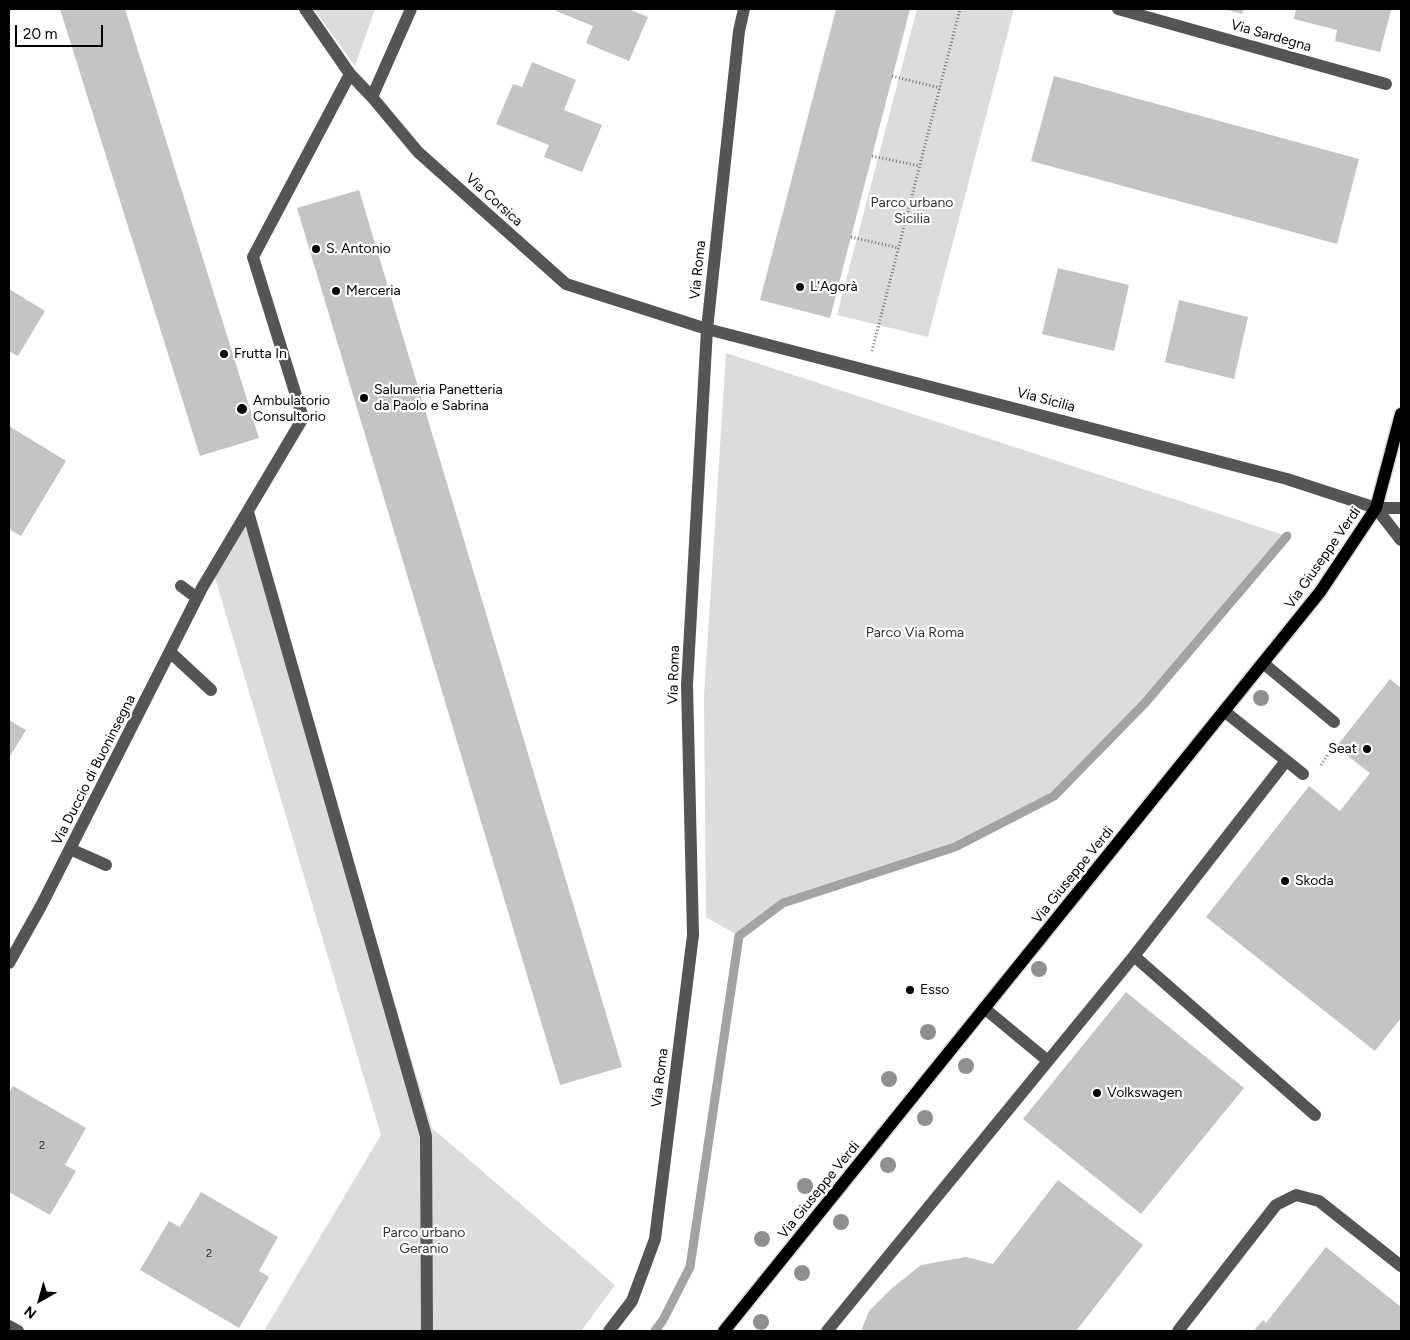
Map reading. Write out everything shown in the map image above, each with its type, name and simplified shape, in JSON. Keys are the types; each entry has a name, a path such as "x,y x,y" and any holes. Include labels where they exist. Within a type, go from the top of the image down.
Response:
{"main road":[{"name":"Via Giuseppe Verdi","path":"724,1331 1320,592 1376,508 1401,414"}],"street":[{"name":"Via Corsica","path":"305,9 350,74 418,152 566,284 707,329"},
{"path":"372,97 411,9"},
{"name":"Via Roma","path":"609,1331 632,1301 655,1239 693,935 687,685 707,329 739,31 744,9"},
{"name":"Via Sardegna","path":"1118,9 1386,84"},
{"name":"Via Duccio di Buoninsegna","path":"9,963 41,906 200,593 303,418 253,257 350,74"},
{"name":"Via Sicilia","path":"707,329 1287,479 1376,508 1401,508"},
{"path":"1376,508 1401,540"},
{"path":"248,512 426,1136 427,1331"},
{"path":"181,586 200,593"},
{"path":"170,652 211,690"},
{"path":"1262,664 1334,722"},
{"path":"1224,711 1303,774"},
{"path":"827,1331 1134,956 1286,761"},
{"path":"70,849 106,865"},
{"path":"1134,956 1315,1116"},
{"path":"984,1008 1048,1060"},
{"path":"1178,1331 1276,1205 1296,1196 1319,1201 1401,1266"},
{"path":"9,1326 18,1331"}],"path":[{"path":"867,369 960,9"},
{"path":"892,76 940,88"},
{"path":"872,156 920,166"},
{"path":"851,237 899,248"},
{"path":"1303,774 1318,770 1328,756 1338,738 1334,722"}],"green space":[{"path":"314,9 375,9 355,66"},
{"name":"Parco urbano Sicilia","path":"917,9 1014,9 928,337 837,315"},
{"name":"Parco Via Roma","path":"726,353 1287,536 1145,703 1054,796 955,847 783,903 739,936 706,917 704,695"},
{"name":"Parco urbano Geranio","path":"248,512 432,1128 615,1285 581,1331 264,1331 381,1135 213,571"}],"building":[{"path":"60,9 125,9 259,438 200,456"},
{"path":"558,9 628,9 648,17 629,61 586,43 593,26 556,11"},
{"path":"836,9 910,9 830,318 760,300"},
{"path":"1223,9 1244,9 1242,14"},
{"path":"1296,9 1391,10 1380,52 1335,41 1337,30 1294,19"},
{"path":"532,62 576,80 564,110 602,125 582,172 544,157 549,145 496,124 513,84 522,87"},
{"path":"1054,76 1359,159 1337,244 1031,161"},
{"path":"359,190 622,1067 560,1085 297,208"},
{"path":"1058,268 1129,285 1114,351 1042,334"},
{"path":"9,289 45,311 18,356 9,351"},
{"path":"1179,300 1248,317 1234,379 1165,362"},
{"path":"9,426 66,461 21,536 9,529"},
{"path":"1390,679 1401,688 1401,1018 1375,1051 1206,917 1309,786 1340,811 1370,773 1336,747"},
{"path":"9,720 26,730 9,758"},
{"path":"1126,992 1244,1088 1141,1214 1023,1119"},
{"path":"13,1086 86,1128 65,1165 76,1171 50,1215 9,1192 9,1094"},
{"path":"1058,1180 1143,1245 1076,1331 861,1331 869,1311 891,1289 921,1265 966,1257 993,1264"},
{"path":"201,1192 278,1237 259,1271 269,1277 239,1328 140,1270 169,1221 180,1227"},
{"path":"1326,1247 1401,1307 1401,1331 1253,1331 1263,1320 1266,1323"}],"waterway":[{"path":"655,1331 663,1320 690,1267 739,936 783,903 955,847 1054,796 1145,703 1287,536"}],"place":[{"name":"S. Antonio","path":"316,249"},
{"name":"L'Agorà","path":"800,287"},
{"name":"Merceria","path":"336,291"},
{"name":"Frutta In","path":"224,354"},
{"name":"Salumeria Panetteria da Paolo e Sabrina","path":"364,398"},
{"name":"Ambulatorio Consultorio","path":"242,409"},
{"name":"Seat","path":"1367,749"},
{"name":"Skoda","path":"1285,881"},
{"name":"Esso","path":"910,990"},
{"name":"Volkswagen","path":"1097,1093"}]}
